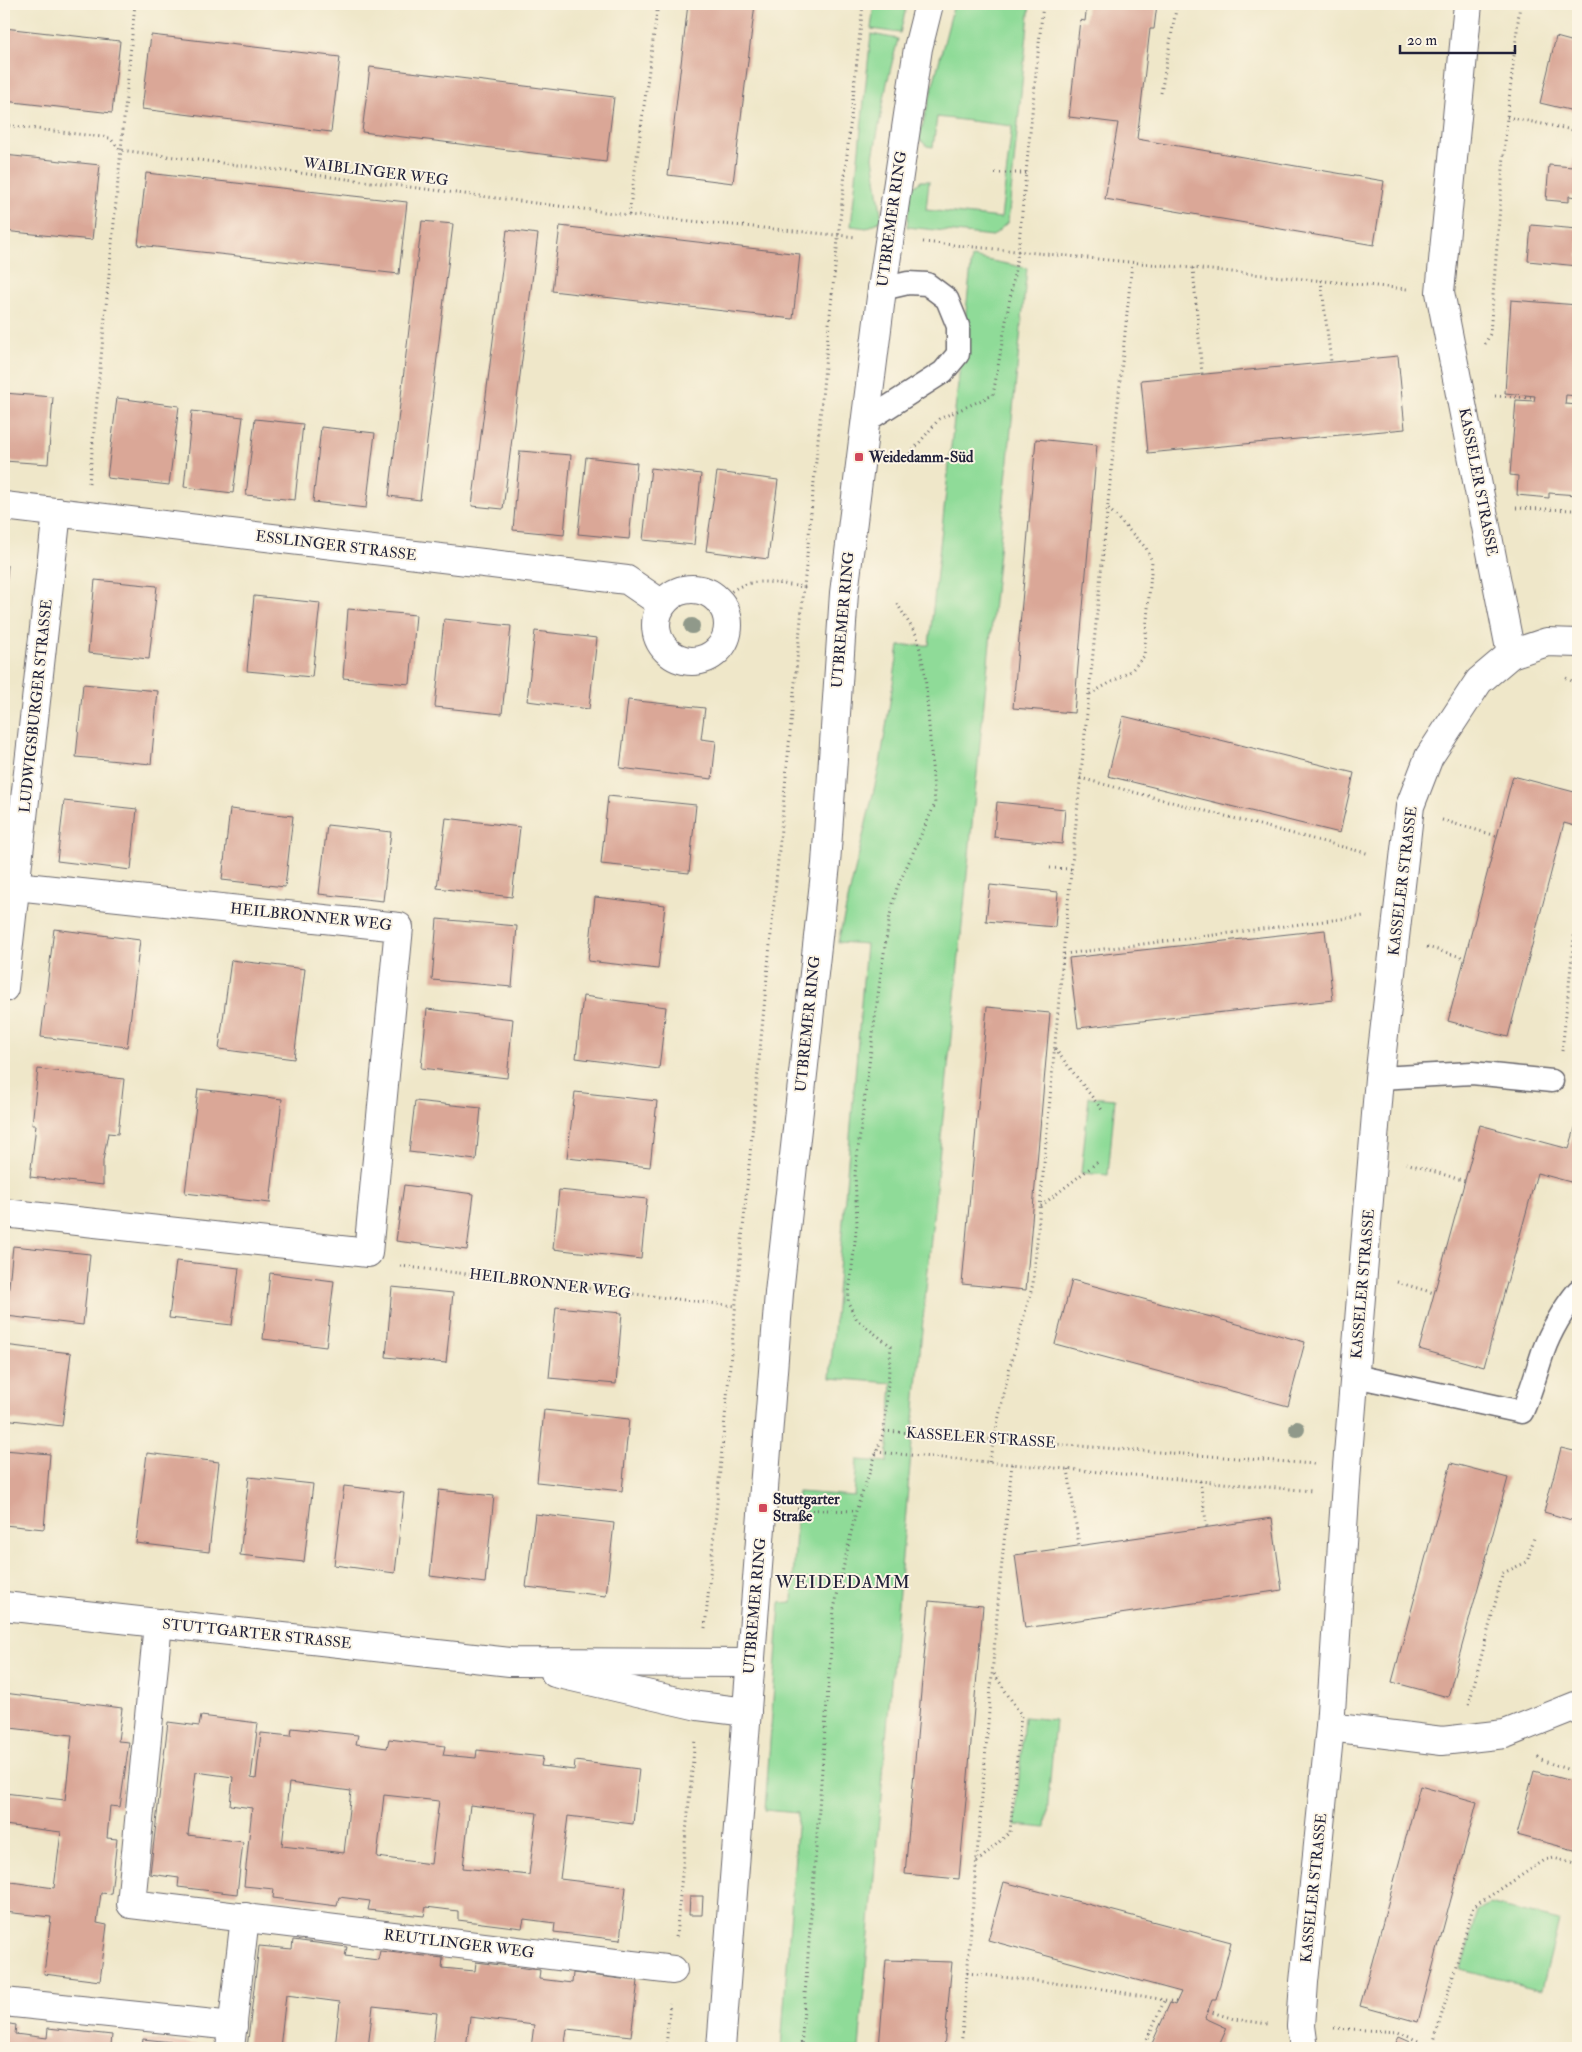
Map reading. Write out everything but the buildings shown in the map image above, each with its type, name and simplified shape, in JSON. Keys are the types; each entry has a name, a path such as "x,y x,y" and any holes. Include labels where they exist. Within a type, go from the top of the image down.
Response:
{"street":[{"name":"UTBREMER RING","path":"721,2048 779,1293 826,864 844,593 863,423 882,289 891,239 916,58 929,4"},
{"name":"KASSELER STRASSE","path":"1303,2037 1330,1727 1347,1467 1373,1154 1410,806 1429,757 1479,681 1511,654 1440,292 1468,4"},
{"name":"ESSLINGER STRASSE","path":"4,506 627,580 662,604"},
{"name":"LUDWIGSBURGER STRASSE","path":"4,988 57,512"},
{"path":"696,589 709,593 720,601 729,624 727,636 722,647 713,656 701,661 688,662 676,658 666,651 659,641 656,629 657,616 662,604 671,595 683,590 696,589"},
{"path":"1511,654 1547,642 1578,643"},
{"name":"HEILBRONNER WEG","path":"16,886 399,927 368,1253"},
{"path":"4,1213 368,1253"},
{"name":"STUTTGARTER STRASSE","path":"4,1606 510,1662 702,1661 751,1663"},
{"name":"REUTLINGER WEG","path":"158,1624 131,1904 673,1970"},
{"name":"STUTTGARTER STRASSE","path":"510,1662 698,1706 747,1712"},
{"path":"1330,1727 1442,1741 1505,1734 1578,1705"},
{"path":"4,2002 231,2037 245,1917"}],"lane":[{"path":"863,423 943,372 958,354 958,326 947,299 926,284 908,283 882,289"},
{"path":"1380,1078 1472,1073 1552,1081"},
{"path":"1355,1376 1522,1412 1532,1392 1544,1351 1570,1301 1578,1291"}],"path":[{"path":"86,516 135,4"},
{"path":"629,215 658,4"},
{"path":"702,1661 804,587 863,4"},
{"path":"1018,252 1043,4"},
{"path":"1161,93 1177,4"},
{"path":"1460,394 1490,334 1508,117 1520,4"},
{"path":"1508,117 1578,131"},
{"name":"WAIBLINGER WEG","path":"4,126 110,138 120,150 629,215 840,236"},
{"path":"995,172 1027,174"},
{"path":"891,239 1440,292"},
{"path":"989,1462 993,1439 1033,1284 1071,870 1132,262"},
{"path":"1193,268 1202,374"},
{"path":"1321,280 1331,362"},
{"path":"1483,507 1572,510"},
{"path":"1089,694 1131,671 1144,656 1152,561 1146,548 1108,508"},
{"path":"720,601 732,589 749,582 844,593"},
{"path":"802,2048 834,1609 856,1511 884,1431 891,1346 857,1320 848,1302 856,1224 855,1174 890,915 897,888 935,804 926,673 917,636 896,602"},
{"path":"1080,778 1404,863"},
{"path":"1410,806 1441,819 1497,836"},
{"path":"1050,868 1071,870"},
{"path":"1552,1081 1564,1045 1578,900"},
{"path":"1064,954 1398,913"},
{"path":"1055,1048 1103,1111"},
{"path":"1373,1154 1465,1181"},
{"path":"1040,1207 1099,1161"},
{"name":"HEILBRONNER WEG","path":"368,1253 381,1263 735,1306"},
{"name":"KASSELER STRASSE","path":"884,1431 1347,1467"},
{"path":"876,1452 1345,1494"},
{"path":"961,2048 992,1672 1012,1464"},
{"path":"1068,1469 1079,1546"},
{"path":"1200,1481 1207,1527"},
{"path":"763,1508 856,1511"},
{"path":"1464,1739 1469,1703 1503,1573 1527,1562 1534,1538"},
{"path":"976,1862 1010,1832 1021,1715 992,1672"},
{"path":"666,2048 698,1706"},
{"path":"1208,2011 1303,2037 1398,2032 1433,2048 1473,1908 1545,1860 1554,1858 1578,1865"},
{"path":"967,1973 1098,1988 1176,2002"},
{"path":"1143,2048 1165,1999"}],"green space":[{"path":"874,4 907,4 900,33 871,29"},
{"path":"954,4 1030,4 1008,222 993,236 907,227 911,189 921,181 929,181 926,210 1001,218 1012,126 937,117 933,147 927,146 919,139"},
{"path":"871,34 898,39 887,83 873,157 882,220 867,228 851,226"},
{"path":"972,257 1027,268 921,1340 859,2048 781,2048 798,1813 765,1810 780,1603 792,1602 798,1492 854,1496 857,1460 887,1462 892,1383 830,1378 866,944 838,942 880,764 899,646 929,645"},
{"path":"1089,1097 1115,1099 1108,1175 1081,1173"},
{"path":"1024,1717 1055,1720 1046,1828 1015,1825"},
{"path":"1489,1904 1559,1921 1542,1989 1461,1970 1477,1911"}],"place":[{"name":"Weidedamm-Süd","path":"859,457"},
{"name":"Stuttgarter Straße","path":"763,1508"}],"district":[{"name":"WEIDEDAMM","path":"843,1582"}]}
